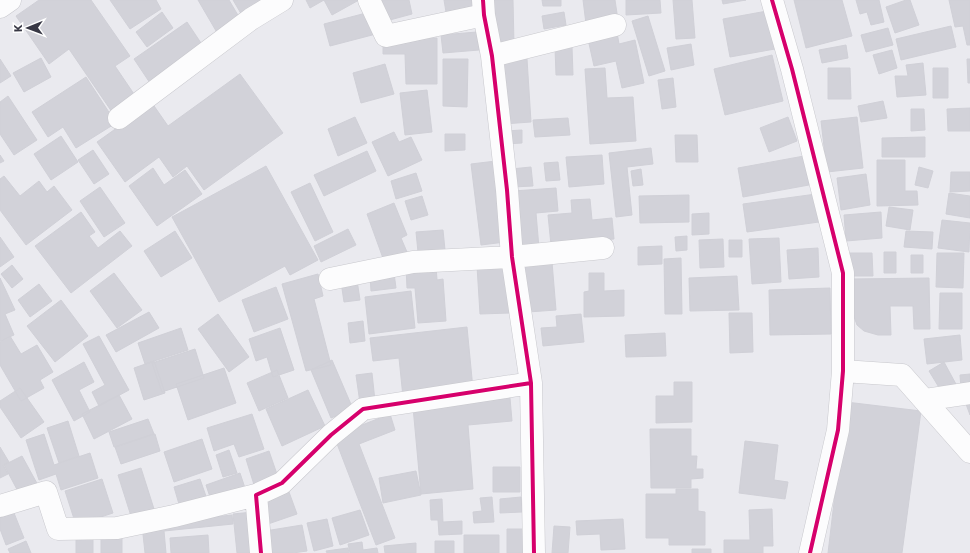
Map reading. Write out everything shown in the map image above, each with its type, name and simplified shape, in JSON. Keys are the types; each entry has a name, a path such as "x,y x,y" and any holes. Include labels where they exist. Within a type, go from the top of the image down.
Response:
{"street":[{"path":"0,7 10,0"},
{"path":"119,118 251,18 282,0"},
{"path":"369,0 386,36 483,7 492,56 507,190 512,257 531,384 534,553"},
{"path":"772,0 792,70 843,273 843,371 838,430 810,553"},
{"path":"492,56 615,25"},
{"path":"330,279 413,262 512,257 603,248"},
{"path":"843,371 902,375 970,452"},
{"path":"0,506 46,492 58,529 117,528 174,516 256,495 282,483 332,435 363,409 531,384"},
{"path":"924,400 970,393"},
{"path":"256,495 262,553"}],"building":[{"path":"39,0 91,0 130,56 115,66 136,97 112,112 69,49 49,64 16,16"},
{"path":"110,0 156,0 161,9 130,29"},
{"path":"198,0 229,0 242,22 219,36"},
{"path":"233,0 272,0 243,17"},
{"path":"306,0 324,0 310,8"},
{"path":"324,0 359,0 332,15"},
{"path":"380,0 409,0 412,14 386,21"},
{"path":"444,0 475,0 477,14 447,18"},
{"path":"490,0 513,0 514,45 492,46"},
{"path":"542,0 561,0 561,6 543,6"},
{"path":"583,0 615,0 618,20 586,24"},
{"path":"626,0 660,0 661,13 626,15"},
{"path":"673,0 692,0 695,38 676,39"},
{"path":"722,0 746,0 723,4"},
{"path":"794,0 842,0 852,36 806,48"},
{"path":"856,0 879,0 884,22 871,25 867,12 860,14"},
{"path":"910,0 919,25 895,33 886,7"},
{"path":"949,0 970,0 970,45 967,45 963,26 955,27"},
{"path":"767,11 775,49 730,57 723,19"},
{"path":"162,12 173,28 147,47 136,32"},
{"path":"370,12 376,34 330,46 324,24"},
{"path":"564,12 566,25 544,29 542,16"},
{"path":"648,16 665,71 649,76 632,21"},
{"path":"187,22 205,49 152,86 134,59"},
{"path":"951,26 956,47 901,60 896,39"},
{"path":"888,28 893,45 866,52 861,35"},
{"path":"477,32 479,50 443,53 441,35"},
{"path":"617,32 619,44 635,40 644,83 622,88 616,61 594,66 588,39"},
{"path":"437,38 437,84 406,84 405,54 383,54 383,39"},
{"path":"691,44 694,65 671,70 667,48"},
{"path":"846,45 848,58 822,63 819,50"},
{"path":"572,47 573,75 556,75 555,48"},
{"path":"892,50 897,68 879,74 873,55"},
{"path":"772,55 783,101 725,115 714,69"},
{"path":"41,58 51,77 24,92 13,73"},
{"path":"0,59 11,76 0,83"},
{"path":"443,59 468,59 467,107 443,106"},
{"path":"527,59 531,122 503,124 499,61"},
{"path":"967,59 970,59 970,83 968,83"},
{"path":"923,63 926,95 897,97 895,76 908,76 906,65"},
{"path":"385,64 394,94 361,103 353,73"},
{"path":"605,68 607,98 633,97 636,141 590,144 585,69"},
{"path":"828,68 850,68 851,99 828,99"},
{"path":"933,68 948,68 948,98 933,98"},
{"path":"240,74 283,133 204,190 187,166 173,177 159,157 125,182 97,142 152,103 168,126"},
{"path":"86,77 116,123 76,148 63,127 48,137 32,112"},
{"path":"673,78 676,107 662,109 658,80"},
{"path":"427,90 432,132 405,135 400,93"},
{"path":"8,96 37,140 14,155 0,134 0,102"},
{"path":"883,101 887,118 861,122 858,106"},
{"path":"970,108 970,131 948,131 947,109"},
{"path":"911,109 924,109 925,130 911,131"},
{"path":"355,117 367,143 338,156 328,129"},
{"path":"788,117 797,141 769,152 760,128"},
{"path":"857,117 863,168 827,172 821,121"},
{"path":"568,118 570,135 535,137 533,120"},
{"path":"522,130 522,143 506,144 505,131"},
{"path":"394,132 399,142 411,137 422,160 388,176 372,142"},
{"path":"445,134 465,134 465,150 445,151"},
{"path":"675,135 697,135 698,162 676,162"},
{"path":"61,136 78,162 51,180 34,154"},
{"path":"925,137 925,157 882,157 882,138"},
{"path":"651,148 653,164 627,167 632,215 616,217 609,153"},
{"path":"93,150 109,174 94,184 78,160"},
{"path":"367,151 376,171 324,196 314,175"},
{"path":"0,155 4,161 0,163"},
{"path":"602,155 604,184 569,187 566,157"},
{"path":"804,156 809,185 743,197 738,168"},
{"path":"877,160 905,160 905,191 917,191 918,205 877,206"},
{"path":"496,161 505,242 481,245 471,164"},
{"path":"558,162 560,180 546,181 544,163"},
{"path":"266,166 318,260 290,275 285,266 219,302 172,217"},
{"path":"531,167 533,186 513,187 511,169"},
{"path":"919,167 933,171 928,188 915,185"},
{"path":"153,168 164,185 185,170 202,194 157,226 129,186"},
{"path":"641,169 643,185 633,186 631,171"},
{"path":"951,172 970,172 970,191 950,192"},
{"path":"416,173 422,191 396,199 391,181"},
{"path":"866,174 870,205 841,210 837,178"},
{"path":"4,176 20,196 39,181 47,192 54,186 72,210 26,245 0,210 0,179"},
{"path":"310,183 333,232 315,241 291,192"},
{"path":"100,187 125,223 104,237 80,201"},
{"path":"556,188 558,211 536,213 539,248 518,250 513,191"},
{"path":"949,193 970,196 970,218 946,214"},
{"path":"816,194 819,222 747,232 743,204"},
{"path":"689,195 689,222 640,223 639,196"},
{"path":"422,196 428,215 411,220 405,201"},
{"path":"590,199 592,220 612,218 614,239 551,245 548,215 572,213 571,200"},
{"path":"394,203 407,235 401,238 407,252 384,261 367,214"},
{"path":"889,207 913,210 910,230 886,226"},
{"path":"81,212 95,232 89,236 98,248 120,231 132,246 71,293 35,246"},
{"path":"881,212 882,238 846,241 844,215"},
{"path":"709,213 709,234 692,235 692,214"},
{"path":"942,220 970,223 969,252 938,248"},
{"path":"348,229 356,245 321,262 314,246"},
{"path":"443,230 445,250 418,252 416,232"},
{"path":"175,231 192,258 161,277 144,251"},
{"path":"906,231 933,232 932,249 904,247"},
{"path":"687,236 687,250 676,251 675,237"},
{"path":"0,237 14,257 0,267"},
{"path":"779,238 781,282 752,284 749,239"},
{"path":"723,239 724,267 700,268 699,240"},
{"path":"729,240 742,240 742,257 729,257"},
{"path":"662,246 662,264 638,265 638,247"},
{"path":"818,248 819,277 789,279 787,250"},
{"path":"884,252 896,252 896,273 884,273"},
{"path":"848,253 872,253 873,276 848,276"},
{"path":"937,253 964,253 963,288 936,287"},
{"path":"911,255 923,255 923,273 911,273"},
{"path":"681,258 682,314 665,314 664,259"},
{"path":"552,262 556,310 528,312 524,265"},
{"path":"12,265 23,279 12,288 1,274"},
{"path":"508,265 510,313 480,314 477,266"},
{"path":"436,266 437,280 443,279 446,321 418,323 415,288 407,288 406,268"},
{"path":"114,273 142,310 117,328 90,291"},
{"path":"394,273 396,288 371,291 370,276"},
{"path":"589,273 604,273 604,291 624,290 624,316 584,317 584,292 589,291"},
{"path":"318,274 323,296 314,299 331,365 306,371 282,284"},
{"path":"737,276 739,310 690,311 689,278"},
{"path":"0,278 15,310 5,314 14,335 0,341"},
{"path":"929,278 930,329 914,329 913,306 890,306 891,335 878,335 864,331 857,325 853,314 852,279"},
{"path":"357,280 360,300 344,302 341,282"},
{"path":"39,284 52,301 30,317 18,300"},
{"path":"276,287 288,319 254,332 242,300"},
{"path":"830,288 831,334 770,335 769,290"},
{"path":"411,291 415,328 369,334 365,297"},
{"path":"940,293 962,293 962,329 939,329"},
{"path":"61,300 88,336 55,362 27,326"},
{"path":"149,312 159,328 116,352 106,335"},
{"path":"729,313 752,313 753,352 730,353"},
{"path":"218,314 249,357 229,372 198,329"},
{"path":"581,314 584,342 543,346 541,328 557,327 556,316"},
{"path":"363,321 365,341 350,343 348,323"},
{"path":"467,327 473,389 403,397 399,358 373,361 370,338"},
{"path":"181,328 188,350 145,364 138,343"},
{"path":"280,328 294,370 273,377 267,357 256,361 249,339"},
{"path":"665,333 666,356 626,357 625,335"},
{"path":"960,335 962,360 927,364 924,339"},
{"path":"10,336 21,354 37,345 53,372 40,380 44,388 21,401 0,365 0,342"},
{"path":"99,336 129,390 99,406 92,392 105,385 83,344"},
{"path":"195,349 204,378 162,392 152,363"},
{"path":"332,360 353,409 331,418 311,370"},
{"path":"154,361 165,393 144,400 134,368"},
{"path":"84,362 94,382 79,390 90,412 74,421 52,380"},
{"path":"944,362 957,386 943,394 929,371"},
{"path":"224,368 236,403 188,420 176,384"},
{"path":"277,370 288,398 259,411 247,383"},
{"path":"372,373 375,401 360,403 356,375"},
{"path":"970,374 970,388 961,389 960,375"},
{"path":"674,382 692,382 692,422 656,423 656,396 674,396"},
{"path":"20,388 44,422 21,438 0,407 0,401"},
{"path":"308,390 325,426 282,446 266,409"},
{"path":"119,395 132,419 94,439 82,414"},
{"path":"510,398 512,421 468,425 473,489 421,494 413,407"},
{"path":"846,402 921,411 902,553 828,553"},
{"path":"970,402 970,415 966,404"},
{"path":"252,414 264,449 239,457 234,444 214,451 207,428"},
{"path":"390,414 395,430 359,444 395,538 376,545 334,436"},
{"path":"148,419 154,434 114,447 109,432"},
{"path":"68,421 79,456 59,463 47,428"},
{"path":"650,429 691,429 691,456 697,456 696,469 703,469 703,478 691,479 691,488 651,488"},
{"path":"44,434 54,465 90,453 98,478 61,490 56,474 39,480 26,440"},
{"path":"155,434 160,451 121,464 115,447"},
{"path":"202,439 212,469 174,482 164,452"},
{"path":"745,441 778,445 774,480 788,482 785,499 739,493"},
{"path":"0,447 9,462 3,465 8,474 0,478"},
{"path":"229,450 237,473 223,477 216,455"},
{"path":"269,451 279,480 255,488 246,459"},
{"path":"22,456 39,487 21,497 4,465"},
{"path":"493,467 520,467 520,492 493,492"},
{"path":"141,468 154,509 131,516 118,475"},
{"path":"416,471 421,495 383,503 379,478"},
{"path":"240,473 246,491 212,503 206,485"},
{"path":"102,479 113,513 76,525 65,491"},
{"path":"200,479 208,502 181,511 174,487"},
{"path":"676,489 698,489 698,511 705,512 705,545 669,545 669,538 646,538 646,494 676,494"},
{"path":"289,492 297,514 268,524 260,502"},
{"path":"492,497 494,522 474,523 473,512 482,511 480,498"},
{"path":"521,497 522,512 500,513 500,499"},
{"path":"442,499 443,522 462,521 462,534 439,535 438,520 431,520 430,500"},
{"path":"12,508 24,538 6,545 0,529 0,513"},
{"path":"772,509 773,546 763,546 763,553 724,553 724,540 750,540 749,510"},
{"path":"360,510 369,535 340,545 332,518"},
{"path":"253,512 257,553 237,553 233,514"},
{"path":"232,515 233,524 164,531 166,553 145,553 142,525"},
{"path":"327,519 333,546 314,551 307,523"},
{"path":"623,519 625,549 601,550 600,534 577,535 576,521"},
{"path":"302,525 307,551 293,553 268,553 265,531"},
{"path":"554,526 570,527 568,553 552,553"},
{"path":"507,529 529,529 530,553 507,553"},
{"path":"76,533 93,533 93,553 76,553"},
{"path":"208,535 209,553 171,553 170,538"},
{"path":"464,535 499,535 499,553 464,553"},
{"path":"101,536 122,536 122,553 101,553"},
{"path":"26,541 31,553 10,553 8,549"},
{"path":"435,541 454,541 454,553 435,553"},
{"path":"362,542 363,550 377,548 378,553 350,553 348,544"},
{"path":"416,543 416,553 385,553 384,546"},
{"path":"348,548 349,553 327,553 326,551"},
{"path":"692,549 711,549 711,553 692,553"}],"cycle path":[{"path":"483,0 484,15 492,56 507,190 512,257 531,383 534,553"},
{"path":"772,0 792,69 843,273 843,371 838,430 810,553"},
{"path":"261,553 256,495 282,483 331,435 363,409 531,383"}]}
